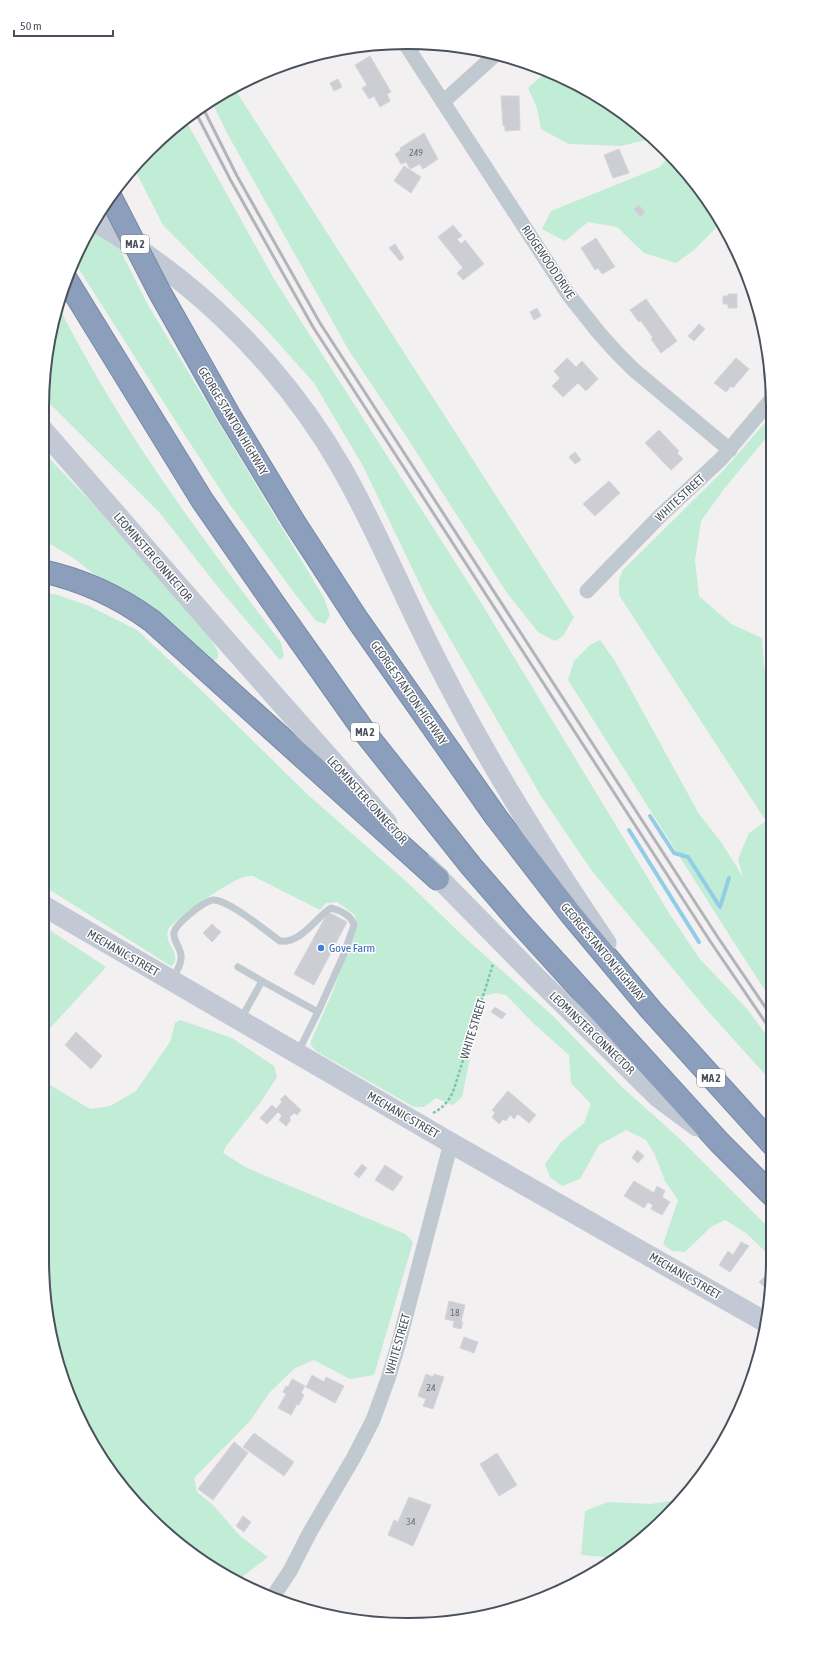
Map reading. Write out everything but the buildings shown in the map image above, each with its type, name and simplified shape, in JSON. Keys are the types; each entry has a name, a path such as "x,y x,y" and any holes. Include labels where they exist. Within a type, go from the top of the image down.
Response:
{"highway":[{"name":"GEORGE STANTON HIGHWAY","path":"113,202 159,291 233,422 294,522 357,619 496,817 570,913 651,1010 766,1137"},
{"name":"MA 2","path":"70,286 202,500 366,734 457,848 521,924 720,1143 766,1189"},
{"path":"49,573 65,576 100,589 125,602 152,621 438,879"}],"main road":[{"path":"99,224 155,261 205,301 270,368 316,428 341,466 361,504 442,673 493,764 568,888 651,1010"},
{"name":"LEOMINSTER CONNECTOR","path":"49,437 222,636 438,879 658,1097 720,1143"},
{"name":"MECHANIC STREET","path":"49,909 239,1021 761,1319"}],"street":[{"name":"RIDGEWOOD DRIVE","path":"409,49 568,294 598,333 634,370 730,450"},
{"path":"443,102 491,59"},
{"name":"WHITE STREET","path":"586,591 660,516 730,450 766,406"},
{"name":"WHITE STREET","path":"275,1593 290,1572 310,1532 354,1458 373,1420 388,1379 451,1143"}],"lane":[{"path":"171,981 181,961 181,954 175,938 175,930 189,915 212,900 220,900 230,905 280,941 284,942 291,940 312,926 324,912 331,908 336,909 351,918 354,925 344,954 298,1054"},
{"path":"238,967 318,1012"},
{"path":"239,1021 262,981"}],"path":[{"name":"WHITE STREET","path":"416,1122 438,1110 451,1097 492,964"}],"green space":[{"path":"543,75 545,76 607,109 646,140 621,146 569,144 541,129 537,108 528,88"},
{"path":"237,92 574,617 563,636 555,641 538,632 507,593 348,349 227,133 214,106"},
{"path":"188,124 274,279 480,601 669,913 699,958 748,1010 766,1035 766,1075 707,1010 592,871 541,796 427,599 363,466 314,383 264,327 163,225 136,173 154,154"},
{"path":"666,159 692,189 717,227 694,250 676,263 644,253 617,227 588,222 565,241 542,229 551,211 660,167"},
{"path":"95,232 120,250 148,305 324,598 330,615 325,624 316,621 295,594 231,506 78,267"},
{"path":"62,313 99,381 144,453 194,525 281,643 284,656 280,660 222,592 159,512 49,403 52,361"},
{"path":"766,422 766,438 724,489 701,521 695,560 699,596 731,624 762,638 764,667 766,674 766,821 619,595 619,579 623,570 723,471"},
{"path":"49,458 92,503 207,632 218,652 218,658 211,662 127,593 99,578 75,559 49,543"},
{"path":"49,594 55,594 89,606 137,630 200,689 307,794 408,883 464,937 552,1015 623,1088 679,1138 766,1225 766,1252 746,1233 725,1220 711,1227 685,1252 672,1251 663,1244 678,1200 665,1181 655,1155 646,1140 626,1130 599,1145 580,1179 562,1186 550,1177 545,1164 561,1142 584,1123 591,1104 571,1083 569,1055 533,1023 506,995 496,993 483,996 462,1097 453,1105 436,1098 424,1107 414,1107 316,1051 311,1045 311,1041 331,996 357,926 355,915 337,902 326,903 320,910 253,876 244,877 227,885 203,900 172,925 168,930 167,935 175,958 171,966 49,889"},
{"path":"600,640 615,661 699,814 721,842 743,877 738,859 749,833 766,821 766,992 568,680 574,661 590,645"},
{"path":"49,930 106,967 49,1029"},
{"path":"180,1020 232,1038 274,1066 277,1077 260,1103 226,1146 223,1153 247,1168 405,1234 413,1242 374,1375 350,1379 314,1360 295,1368 270,1392 250,1421 194,1478 197,1492 214,1506 239,1535 268,1557 242,1577 208,1558 171,1529 138,1496 109,1459 76,1397 61,1352 52,1306 49,1260 49,1084 90,1109 110,1106 136,1091 170,1042 175,1023"},
{"path":"673,1501 644,1529 608,1557 581,1555 585,1511 608,1502 651,1504"}],"waterway":[{"path":"650,816 674,853 688,857 720,907 729,878"},
{"path":"629,830 699,942"}],"railway":[{"path":"205,111 237,176 320,323 717,936 766,1008"},
{"path":"198,116 230,179 313,327 710,941 766,1023"}],"place":[{"name":"Gove Farm","path":"321,948"}]}
